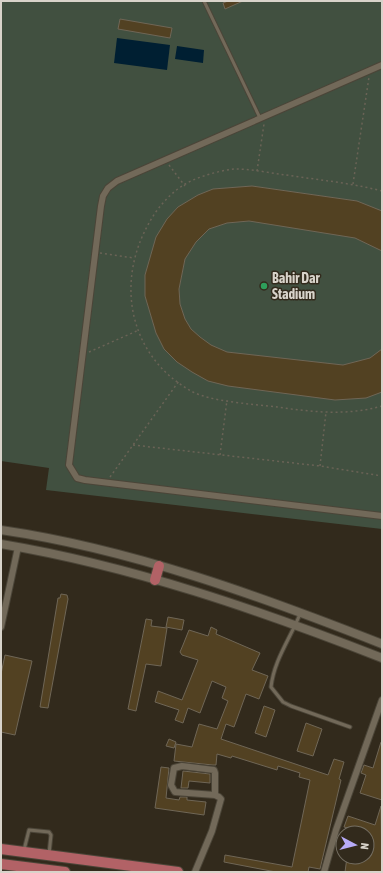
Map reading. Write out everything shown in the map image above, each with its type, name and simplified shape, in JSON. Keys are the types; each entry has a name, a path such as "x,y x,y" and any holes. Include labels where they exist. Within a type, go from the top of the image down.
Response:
{"main road":[{"path":"156,580 159,566"},
{"path":"1,849 178,872"},
{"path":"1,864 65,872"}],"street":[{"path":"382,65 165,159 117,181 108,188 103,196 101,206 69,465 77,478 85,480 382,516"},
{"path":"1,530 60,540 159,566 249,594 382,644"},
{"path":"1,544 65,556 156,580 215,598 382,658"},
{"path":"1,627 18,547"},
{"path":"324,872 336,830 382,700"},
{"path":"196,872 212,831 221,802 219,796 215,795 175,792 171,785 174,768 182,766 214,770 215,795"}],"lane":[{"path":"204,1 262,117"},
{"path":"300,612 272,675 271,687 283,702 350,727"},
{"path":"23,851 29,830 49,832 51,835 49,855"}],"path":[{"path":"353,184 370,70"},
{"path":"257,172 262,117"},
{"path":"165,159 185,186"},
{"path":"382,191 353,184 236,169 218,172 198,178 175,191 157,208 141,236 130,277 130,301 139,330 148,349 166,372 192,391 227,400 326,412 350,413 381,406 382,409"},
{"path":"95,252 134,258"},
{"path":"82,355 139,330"},
{"path":"106,483 178,382"},
{"path":"220,455 227,400"},
{"path":"320,466 326,412"},
{"path":"133,445 320,466 382,476"}],"green space":[{"path":"1,1 382,1 382,529 46,490 49,468 1,461"}],"water":[{"path":"117,38 170,45 167,70 114,63"},
{"path":"177,46 204,50 203,63 175,59"}],"building":[{"path":"228,1 243,1 225,9 223,3"},
{"path":"120,19 172,28 170,38 118,29"},
{"path":"252,186 357,201 382,211 382,251 355,238 249,221 227,223 209,229 196,242 185,259 179,289 180,304 185,319 191,329 211,345 227,352 343,365 370,358 382,349 382,392 366,398 335,400 228,386 208,381 192,372 177,362 164,349 156,333 145,296 145,275 156,237 167,219 178,207 198,195 213,189"},
{"path":"61,594 67,595 68,599 48,708 40,707 58,598 60,598"},
{"path":"168,617 184,620 182,630 166,627"},
{"path":"146,619 152,620 151,626 167,628 161,666 146,664 136,711 128,709"},
{"path":"211,627 217,630 216,634 260,653 252,670 268,676 259,699 246,694 234,727 226,724 221,739 328,775 334,759 344,762 320,869 309,867 308,872 276,872 224,862 225,855 292,867 310,780 299,777 300,773 278,766 277,770 232,756 231,758 217,754 216,765 174,761 176,744 192,747 199,724 217,729 228,701 222,698 226,687 212,681 200,713 188,708 183,723 175,720 179,710 155,702 158,691 182,700 198,660 182,655 180,652 189,630 208,636"},
{"path":"5,655 32,661 15,735 1,732 1,674"},
{"path":"264,706 275,710 266,737 255,733"},
{"path":"306,723 322,729 313,756 297,751"},
{"path":"169,739 176,742 174,748 166,746"},
{"path":"381,742 382,800 360,793 366,775 361,773 364,765 373,768"},
{"path":"161,767 169,768 166,798 179,800 180,797 187,797 187,800 206,802 204,815 155,808"},
{"path":"183,771 210,774 210,783 189,781 188,788 181,788"},
{"path":"381,806 382,872 345,872 346,865 375,865 375,825"},
{"path":"348,816 375,825 345,825"}],"place":[{"name":"Bahir Dar Stadium","path":"264,286"}]}
